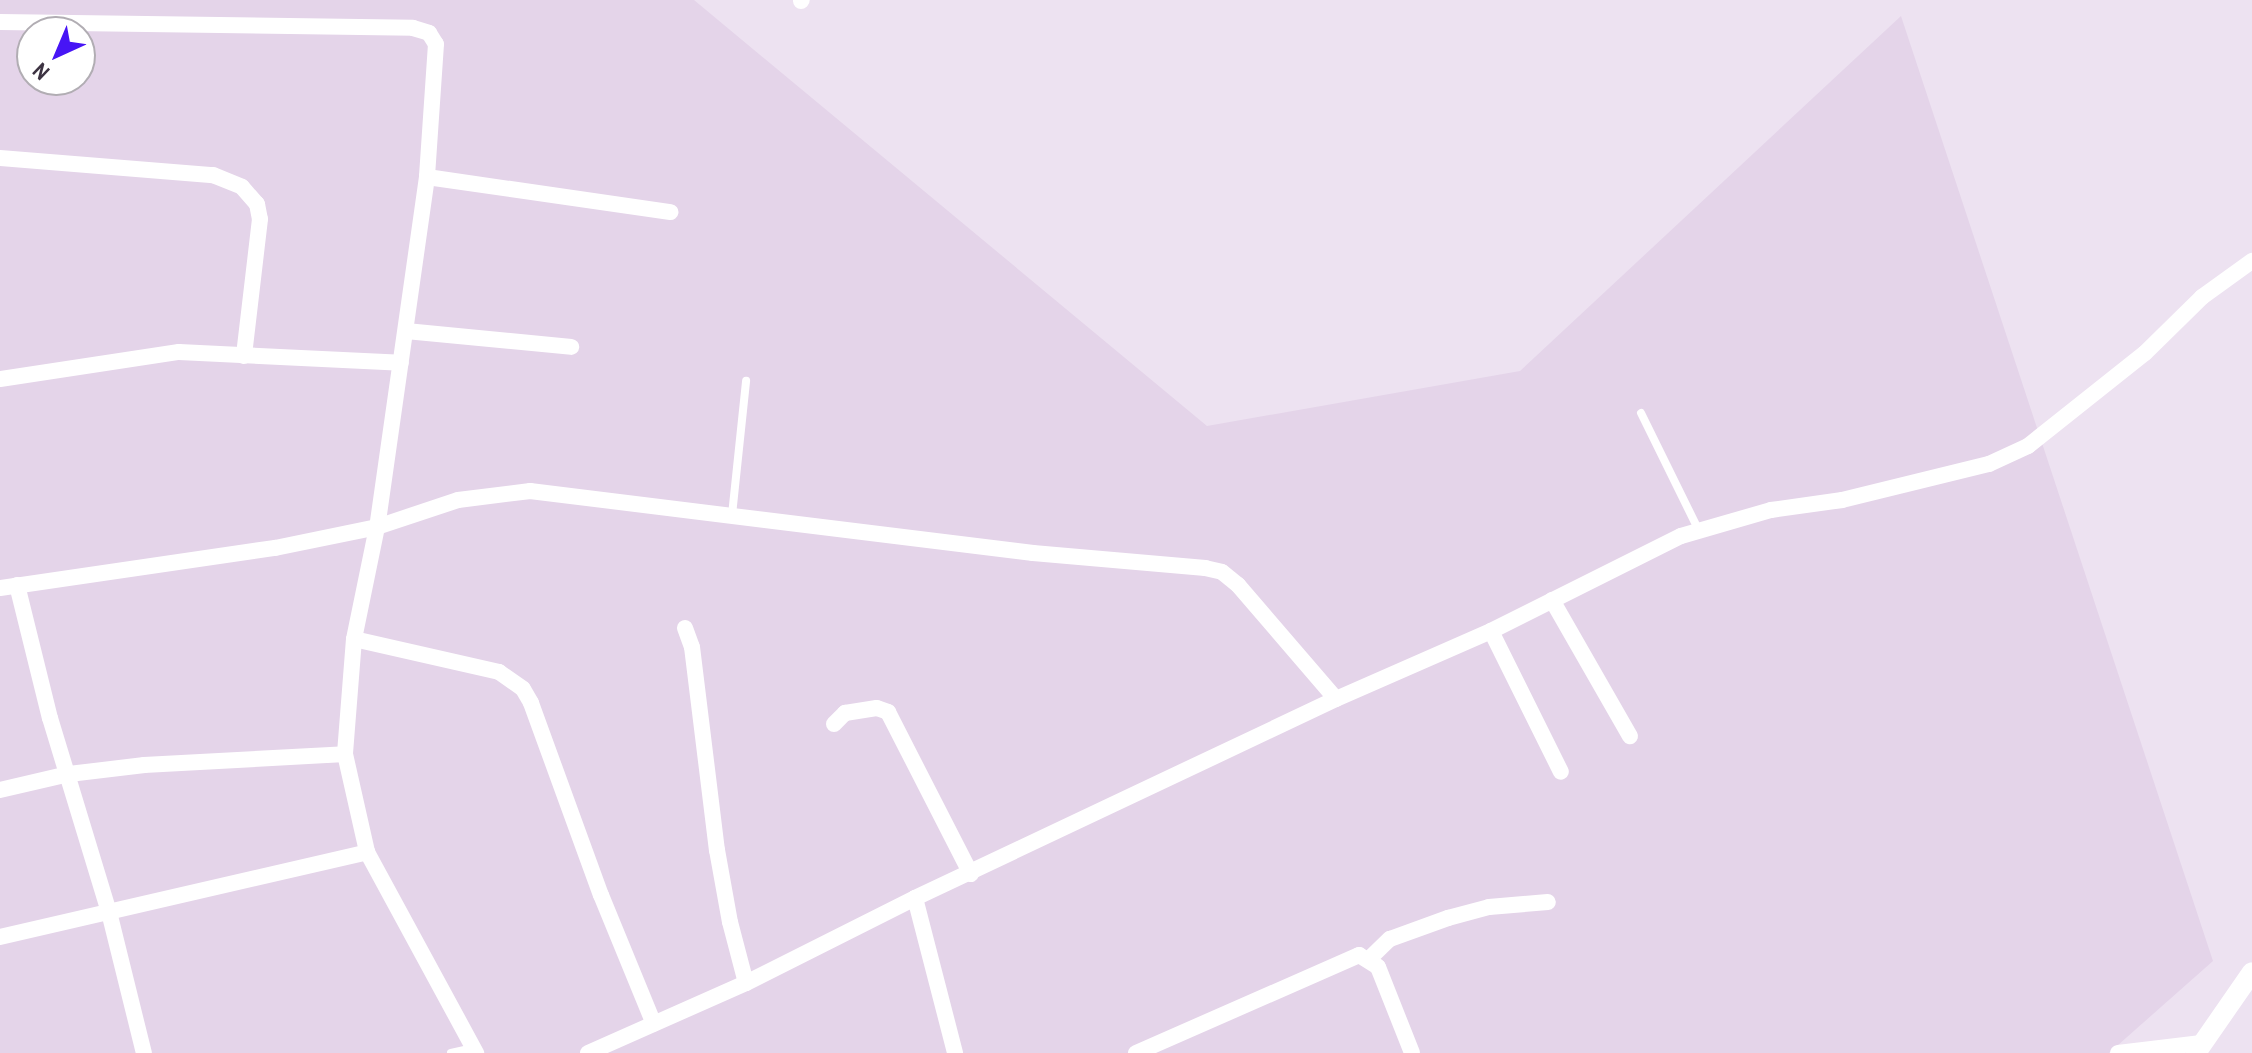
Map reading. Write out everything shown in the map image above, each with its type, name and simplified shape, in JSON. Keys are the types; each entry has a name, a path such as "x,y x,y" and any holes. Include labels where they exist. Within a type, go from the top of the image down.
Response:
{"street":[{"path":"0,22 413,28 429,33 436,44 427,177 377,527 354,639 345,754 367,852 475,1050"},
{"path":"0,158 213,175 242,187 257,204 260,219 244,356"},
{"path":"427,177 671,212"},
{"path":"588,1053 746,983 915,898 1336,699 1491,631 1698,529 1771,510 1842,500 1989,464 2028,446 2145,353 2202,297 2252,261"},
{"path":"406,331 571,347"},
{"path":"0,379 164,354 401,363"},
{"path":"144,1053 109,912 69,774 8,586 275,548 377,527 458,500 530,491 1033,553 1182,565 1222,572 1256,603 1336,699"},
{"path":"1552,600 1630,736"},
{"path":"685,628 694,659 717,850 730,922 746,983"},
{"path":"1491,631 1561,772"},
{"path":"354,639 499,672 523,689 654,1024"},
{"path":"834,724 845,713 877,708 888,712 971,874"},
{"path":"0,790 69,774 144,765 345,754"},
{"path":"0,937 367,852"},
{"path":"915,898 955,1053"},
{"path":"1369,959 1390,939 1448,918 1489,907 1548,902"},
{"path":"1136,1053 1351,956 1369,959 1378,967 1412,1053"},
{"path":"2118,1053 2199,1048 2252,972"}],"lane":[{"path":"732,515 746,381"},
{"path":"1641,413 1698,529"},
{"path":"451,1053 475,1050"}],"shaded area":[{"path":"0,0 694,0 1207,426 1520,371 1901,16 2213,961 2109,1053 0,1053"}]}
